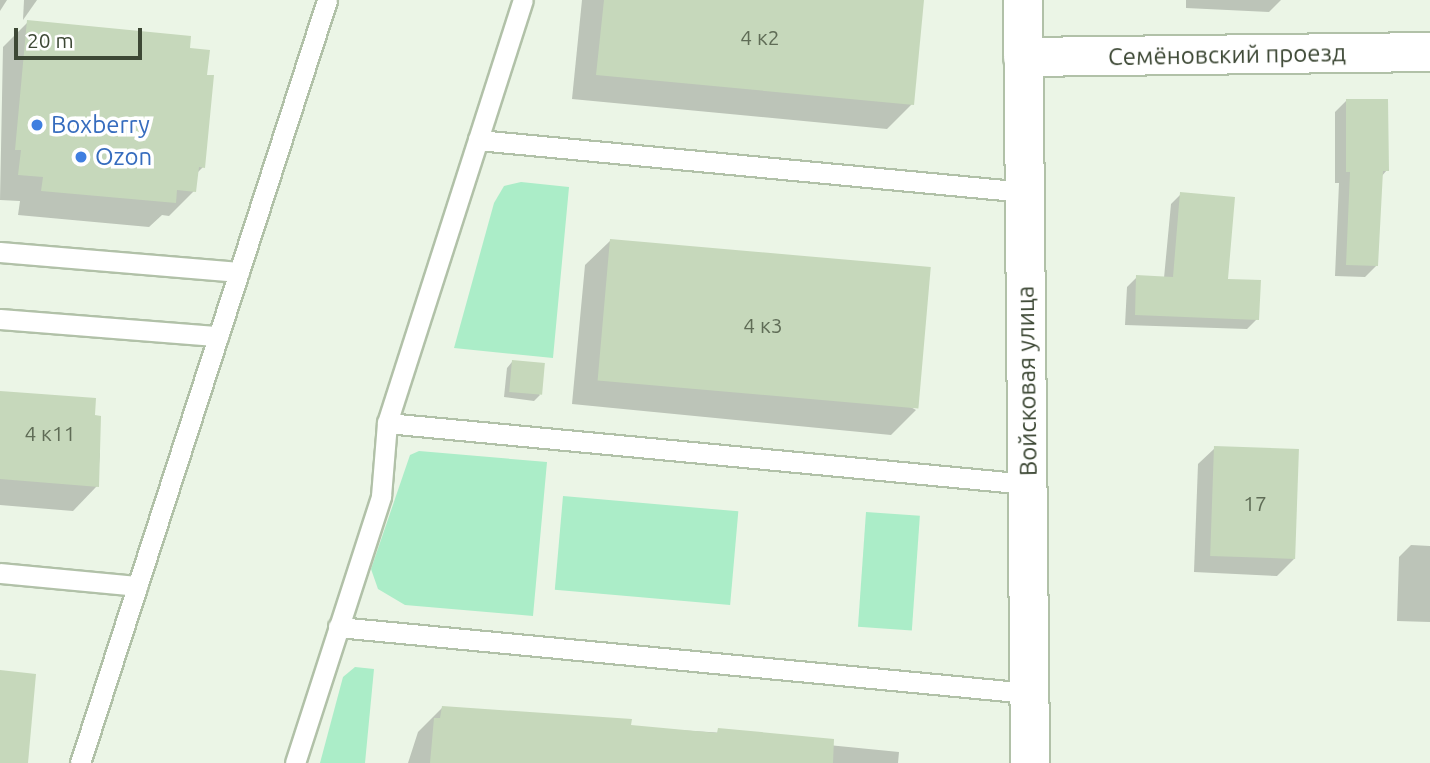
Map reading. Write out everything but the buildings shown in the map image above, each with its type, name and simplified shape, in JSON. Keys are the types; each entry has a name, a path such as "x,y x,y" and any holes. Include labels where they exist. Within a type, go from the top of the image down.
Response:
{"street":[{"name":"Войсковая улица","path":"1023,0 1030,763"},
{"name":"Семёновский проезд","path":"1023,57 1430,52"}],"lane":[{"path":"80,763 327,0"},
{"path":"295,763 381,496 387,423 523,0"},
{"path":"478,140 1025,192"},
{"path":"0,252 239,272"},
{"path":"0,319 218,336"},
{"path":"387,423 1028,484"},
{"path":"0,573 137,586"},
{"path":"338,627 1029,693"}],"green space":[{"path":"521,182 569,187 553,358 454,348 494,203 504,186"},
{"path":"419,451 547,462 533,616 405,605 378,589 371,569 410,455"},
{"path":"563,496 738,511 730,605 555,590"},
{"path":"866,512 920,516 912,630 858,627"},
{"path":"355,667 374,669 365,763 320,763 343,677"}],"place":[{"name":"Boxberry","path":"37,125"},
{"name":"Ozon","path":"81,157"}]}
